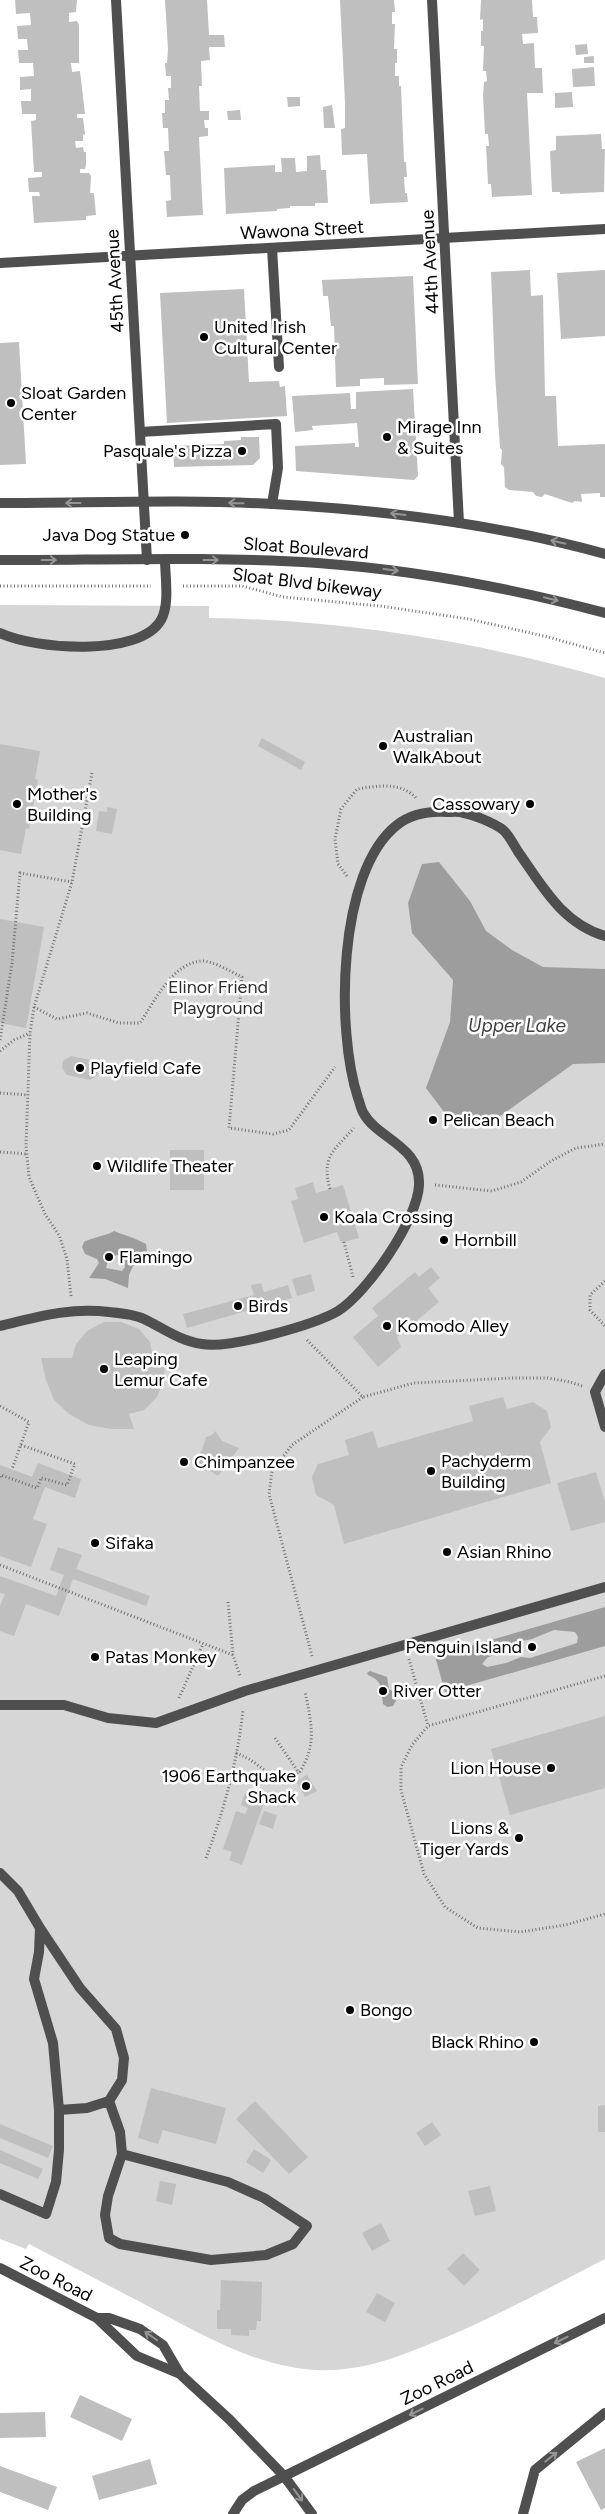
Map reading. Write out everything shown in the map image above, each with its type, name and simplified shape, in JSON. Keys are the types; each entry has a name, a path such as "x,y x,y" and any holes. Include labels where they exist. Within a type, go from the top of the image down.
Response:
{"street":[{"name":"45th Avenue","path":"116,0 147,560"},
{"name":"44th Avenue","path":"432,0 459,523"},
{"name":"Wawona Street","path":"0,263 605,229"},
{"path":"272,248 279,367"},
{"path":"140,432 276,424 278,468 272,504"},
{"path":"0,503 272,504 353,509 459,523 529,536 605,554"},
{"path":"0,633 32,642 68,645 92,646 129,642 153,630 164,615 165,559"},
{"name":"Sloat Boulevard","path":"0,560 165,559 297,562 388,570 502,589 605,614"},
{"path":"0,1326 72,1309 108,1311 141,1317 170,1334 204,1345 237,1342 294,1328 338,1311 357,1294 388,1254 412,1216 420,1184 412,1157 365,1116 347,1050 345,979 358,889 374,850 398,824 428,811 464,812 503,830 554,902 585,930 605,936"},
{"path":"605,1374 595,1392 605,1427"},
{"path":"0,1705 64,1705 108,1718 156,1723 245,1691 605,1587"},
{"path":"0,1872 18,1891 80,1988 116,2029 124,2058 122,2080 109,2101 87,2108 59,2110"},
{"path":"0,2194 46,2214 56,2182 59,2150 59,2110 53,2043 34,1979 39,1952 40,1928"},
{"path":"109,2101 120,2132 122,2154 108,2196 105,2215 110,2238 120,2244 211,2260 266,2255 293,2244 307,2226 264,2198 228,2182 122,2154"},
{"name":"Zoo Road","path":"0,2268 98,2318 137,2356 180,2374"},
{"name":"Zoo Road","path":"98,2318 110,2318 140,2329 163,2345 180,2374 230,2420 284,2476 312,2514"},
{"name":"Zoo Road","path":"284,2476 605,2318"},
{"path":"523,2514 535,2470 605,2413"},
{"path":"233,2514 248,2495 284,2476"}],"path":[{"name":"Sloat Blvd bikeway","path":"0,586 242,586 283,597 380,606 469,620 548,637 605,653"},
{"path":"72,1309 67,1259 59,1235 45,1214 29,1177 27,1154 30,1033 34,1007 72,882 92,773"},
{"path":"358,889 338,864 335,839 341,809 357,789 388,784 414,795 428,811"},
{"path":"0,1040 12,963 20,874 72,882"},
{"path":"34,1007 57,1019 88,1013 119,1023 140,1023 165,985 183,965 203,961 242,977 229,1128 273,1134 289,1130 347,1050"},
{"path":"0,1051 14,1040 30,1033"},
{"path":"0,1093 28,1095"},
{"path":"330,1189 325,1171 332,1152 365,1116"},
{"path":"420,1184 492,1191 521,1182 550,1161 576,1148 605,1144"},
{"path":"0,1152 27,1154"},
{"path":"344,1242 357,1294"},
{"path":"605,1281 590,1295 590,1310 605,1326"},
{"path":"294,1328 363,1397"},
{"path":"316,1671 269,1494 272,1470 292,1445 363,1397 414,1383 548,1378 570,1382 595,1392"},
{"path":"0,1406 29,1422 12,1469"},
{"path":"0,1477 1,1475 37,1488 42,1478 67,1485 75,1464 21,1445"},
{"path":"0,1565 233,1655"},
{"path":"206,1858 220,1821 236,1753 245,1691 233,1655 228,1602"},
{"path":"171,1717 203,1644"},
{"path":"406,1646 428,1726"},
{"path":"236,1753 250,1758 266,1773 281,1777 299,1773 309,1758 312,1734 302,1675"},
{"path":"605,1676 428,1726 412,1744 401,1767 401,1790 424,1874 445,1907 478,1928 520,1932 565,1925 605,1914"},
{"path":"275,1738 299,1773"}],"green space":[{"name":"Elinor Friend Playground","path":"0,605 209,606 209,618 310,623 409,635 507,653 605,678 605,2259 508,2309 449,2336 398,2356 359,2367 319,2370 292,2367 241,2352 192,2330 29,2244 26,2249 0,2239"}],"water":[{"name":"Upper Lake","path":"439,862 470,901 486,931 512,950 543,967 605,969 605,1063 573,1064 485,1127 447,1116 426,1088 450,1022 453,980 412,933 408,903 422,864"},
{"path":"114,1231 146,1244 147,1252 143,1262 133,1266 129,1275 128,1288 105,1279 89,1278 99,1263 97,1259 85,1254 82,1247 84,1242","holes":["117,1255 123,1257 125,1267 122,1271 106,1268 109,1257"]},
{"path":"605,1607 605,1646 445,1692 435,1656","holes":["554,1630 575,1632 578,1637 577,1643 530,1658 521,1657 506,1663 487,1667 482,1664 487,1658 498,1653 505,1645 532,1639"]},
{"name":"River Otter","path":"370,1671 387,1677 389,1689 395,1693 397,1699 393,1706 387,1707 383,1704 381,1687 377,1680 368,1675 367,1673"}],"building":[{"path":"15,0 77,0 76,12 69,13 69,22 77,21 79,25 79,63 71,63 72,72 80,71 85,114 77,114 77,118 83,118 85,134 83,135 83,141 75,141 76,148 83,147 84,152 86,152 85,169 80,169 80,173 89,173 91,176 90,193 94,193 96,215 86,216 86,220 34,223 32,196 40,196 39,192 29,192 28,178 42,177 42,172 34,172 31,121 36,120 36,114 22,114 21,101 31,101 31,89 20,90 20,77 34,76 33,63 19,63 18,50 28,50 27,39 18,39 17,26 31,25 30,13 16,14"},
{"path":"165,0 207,0 209,35 224,35 225,47 209,47 210,60 201,61 200,111 209,111 209,120 204,120 205,128 208,128 208,136 199,137 203,215 167,217 166,201 171,200 170,175 166,175 164,151 169,151 168,128 163,128 162,113 165,113 165,100 169,100 168,88 171,88 171,76 166,76 165,63 167,63 168,49"},
{"path":"340,0 394,0 395,12 392,12 392,24 395,24 394,49 397,49 395,76 399,76 399,86 401,86 404,162 406,162 407,177 404,177 405,193 407,193 408,202 370,204 367,154 342,155 341,129 345,128 345,103"},
{"path":"481,0 532,0 533,17 537,17 538,33 522,34 523,44 534,43 535,68 542,68 543,93 527,93 532,195 492,197 491,184 488,184 486,146 489,146 488,134 485,134 483,95 484,82 487,81 486,71 483,71 484,46 481,46 483,19 480,20"},
{"path":"587,44 588,54 576,55 575,45"},
{"path":"594,56 594,63 584,63 584,57"},
{"path":"594,67 595,86 573,87 572,69"},
{"path":"572,92 573,107 555,108 555,93"},
{"path":"287,97 300,97 300,106 288,107"},
{"path":"332,105 335,128 324,128 323,107"},
{"path":"240,110 241,120 228,120 227,111"},
{"path":"601,134 602,149 605,149 604,192 560,194 560,192 552,192 550,151 556,150 556,136"},
{"path":"320,155 321,170 326,170 328,203 315,203 315,206 290,206 290,208 277,209 277,211 226,214 224,168 275,165 275,172 282,172 281,158 295,158 296,172 307,171 307,156"},
{"path":"530,270 531,296 543,295 545,396 556,396 558,446 605,444 605,497 600,497 600,493 581,494 582,502 575,501 572,503 545,494 542,497 536,496 533,492 509,490 505,487 504,467 501,464 502,450 500,448 495,374 491,272"},
{"path":"605,270 605,336 561,339 557,273"},
{"path":"413,276 418,384 384,385 384,378 360,379 360,386 336,387 334,326 331,326 328,296 323,296 322,280"},
{"name":"United Irish Cultural Center","path":"244,289 249,382 279,381 280,387 285,386 287,416 167,423 160,293"},
{"name":"Sloat Garden Center","path":"19,342 26,464 0,465 0,343"},
{"name":"Mirage Inn & Suites","path":"413,389 418,476 414,480 296,471 295,446 355,443 355,447 359,447 357,423 312,426 313,430 295,432 292,396 350,393 351,409 356,409 356,392"},
{"path":"241,437 259,437 260,458 253,465 174,467 173,446 224,444 224,441 241,440"},
{"path":"262,738 305,762 301,770 258,746"},
{"name":"Mother's Building","path":"0,744 40,751 35,779 38,780 29,829 26,828 21,854 0,850"},
{"path":"107,807 117,809 112,834 96,831 99,811 107,812"},
{"path":"0,919 44,927 26,1028 0,1023"},
{"name":"Playfield Cafe","path":"71,1056 95,1061 99,1067 97,1076 90,1080 67,1075 62,1068 63,1061"},
{"path":"170,1150 204,1150 204,1190 170,1190"},
{"name":"Koala Crossing","path":"313,1182 316,1193 343,1185 359,1238 341,1243 337,1232 304,1243 291,1201 298,1199 295,1188"},
{"name":"Komodo Alley","path":"431,1267 440,1278 428,1288 439,1302 397,1337 401,1347 378,1367 353,1337 378,1316 372,1308 415,1272 419,1277"},
{"path":"311,1274 315,1291 297,1296 292,1279"},
{"name":"Birds","path":"261,1283 264,1292 288,1285 292,1298 187,1328 183,1314 254,1295 251,1285"},
{"name":"Leaping Lemur Cafe","path":"104,1322 121,1322 139,1329 150,1342 153,1359 165,1360 164,1379 157,1397 144,1410 129,1414 134,1429 111,1429 89,1425 69,1414 54,1400 46,1380 41,1358 72,1358 76,1344 87,1331"},
{"name":"Pachyderm Building","path":"503,1397 507,1409 533,1402 547,1411 551,1427 540,1442 551,1483 344,1544 334,1505 316,1495 312,1477 318,1464 349,1455 345,1440 373,1431 378,1448 473,1421 469,1406"},
{"path":"215,1431 222,1441 239,1448 218,1476 212,1472 196,1468 194,1458 199,1455 206,1437 212,1435"},
{"path":"38,1463 81,1479 75,1498 45,1487 33,1519 47,1524 31,1567 0,1556 0,1465 32,1477"},
{"path":"596,1472 605,1502 605,1522 571,1531 557,1483"},
{"path":"58,1547 82,1555 76,1569 150,1596 146,1606 73,1579 59,1616 26,1604 14,1636 0,1631 0,1606 5,1594 0,1593 0,1576 56,1596 64,1575 50,1570"},
{"name":"Lion House","path":"605,1716 605,1788 510,1815 491,1749"},
{"name":"1906 Earthquake Shack","path":"307,1775 317,1791 305,1797 296,1781"},
{"path":"245,1793 265,1800 242,1865 229,1860 232,1852 223,1849 236,1811 245,1814 248,1808 241,1805"},
{"path":"274,1798 287,1803 285,1807 273,1803"},
{"path":"264,1811 277,1815 273,1829 259,1824"},
{"path":"151,2088 226,2108 216,2144 163,2130 158,2144 138,2138"},
{"path":"255,2101 308,2157 289,2174 236,2119"},
{"path":"605,2105 605,2132 598,2132 598,2106"},
{"path":"432,2122 441,2135 425,2146 416,2133"},
{"path":"0,2124 53,2146 48,2158 0,2138"},
{"path":"254,2149 271,2160 263,2173 246,2162"},
{"path":"0,2150 43,2169 38,2179 0,2163"},
{"path":"160,2181 176,2184 172,2205 156,2201"},
{"path":"490,2186 496,2211 475,2216 468,2191"},
{"path":"381,2223 390,2241 372,2251 362,2233"},
{"path":"463,2253 480,2270 464,2286 447,2269"},
{"path":"221,2280 262,2282 261,2321 257,2321 256,2330 249,2330 249,2336 231,2335 231,2329 217,2329 217,2310 220,2310"},
{"path":"377,2293 395,2303 385,2322 366,2312"},
{"path":"80,2395 132,2419 122,2441 70,2417"},
{"path":"45,2412 46,2437 0,2438 0,2413"},
{"path":"605,2448 605,2508 601,2510 576,2462"},
{"path":"150,2459 157,2484 99,2500 92,2476"},
{"path":"0,2466 57,2487 48,2510 0,2492"}],"place":[{"name":"United Irish Cultural Center","path":"204,337"},
{"name":"Sloat Garden Center","path":"11,403"},
{"name":"Mirage Inn & Suites","path":"387,437"},
{"name":"Pasquale's Pizza","path":"242,451"},
{"name":"Java Dog Statue","path":"185,535"},
{"name":"Australian WalkAbout","path":"383,746"},
{"name":"Mother's Building","path":"17,804"},
{"name":"Cassowary","path":"530,804"},
{"name":"Playfield Cafe","path":"80,1068"},
{"name":"Pelican Beach","path":"433,1120"},
{"name":"Wildlife Theater","path":"97,1166"},
{"name":"Koala Crossing","path":"324,1217"},
{"name":"Hornbill","path":"444,1240"},
{"name":"Flamingo","path":"109,1257"},
{"name":"Birds","path":"238,1306"},
{"name":"Komodo Alley","path":"387,1326"},
{"name":"Leaping Lemur Cafe","path":"104,1369"},
{"name":"Chimpanzee","path":"184,1462"},
{"name":"Pachyderm Building","path":"431,1471"},
{"name":"Sifaka","path":"95,1543"},
{"name":"Asian Rhino","path":"447,1552"},
{"name":"Penguin Island","path":"532,1647"},
{"name":"Patas Monkey","path":"95,1657"},
{"name":"River Otter","path":"383,1691"},
{"name":"Lion House","path":"551,1768"},
{"name":"1906 Earthquake Shack","path":"306,1786"},
{"name":"Lions & Tiger Yards","path":"519,1838"},
{"name":"Bongo","path":"350,2010"},
{"name":"Black Rhino","path":"534,2042"}]}
